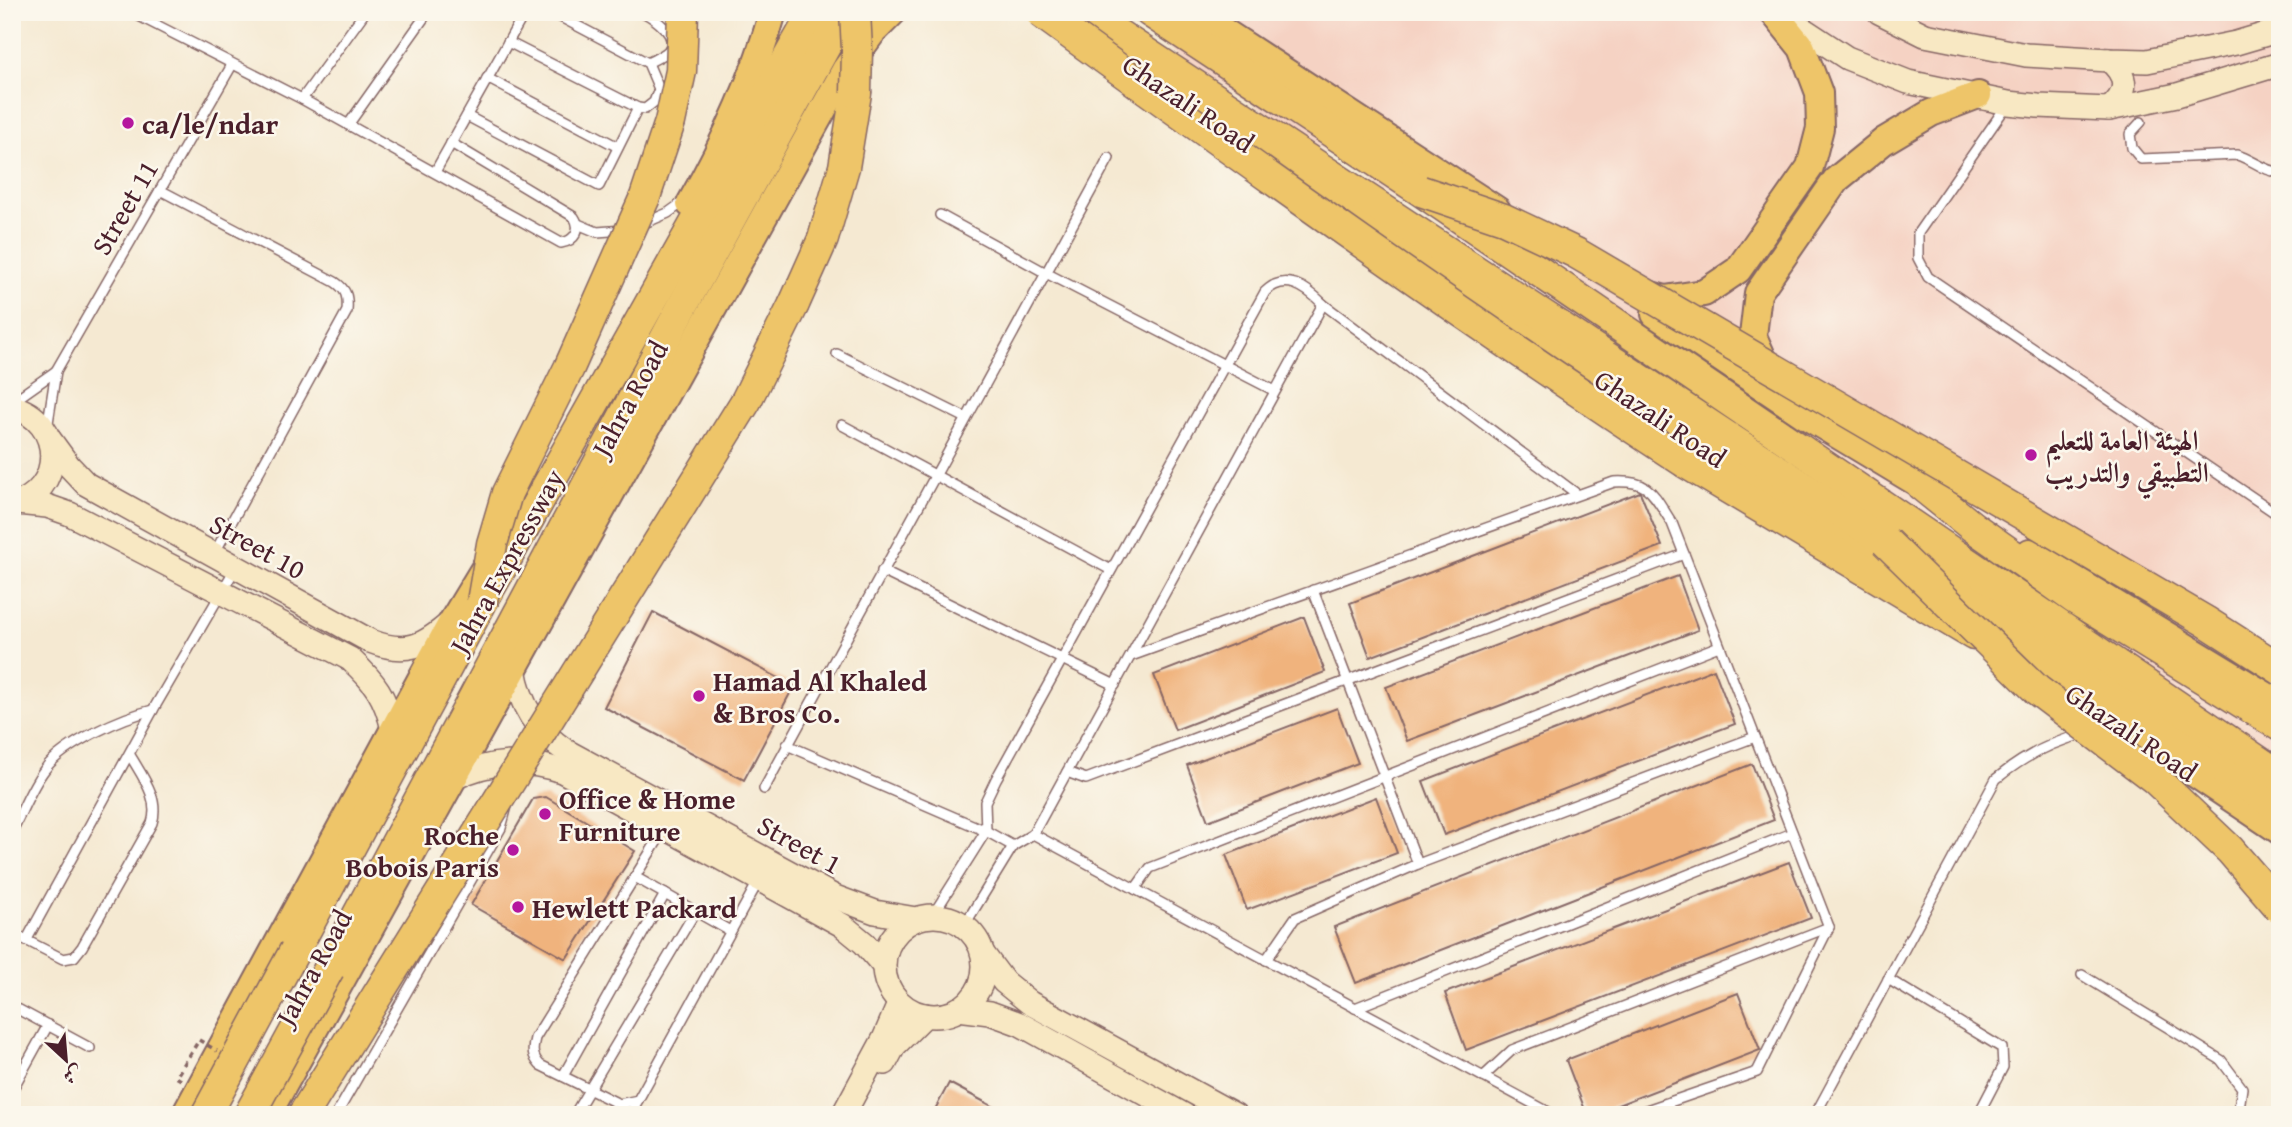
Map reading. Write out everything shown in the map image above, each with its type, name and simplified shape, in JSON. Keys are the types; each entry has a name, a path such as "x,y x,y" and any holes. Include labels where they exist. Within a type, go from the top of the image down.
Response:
{"highway":[{"path":"482,602 492,544 507,493 569,368 645,197 670,122 681,71 683,12"},
{"name":"Jahra Expressway","path":"206,1115 482,602 814,12"},
{"name":"Jahra Expressway","path":"249,1115 683,306 844,12"},
{"path":"303,1115 746,401 823,239 845,167 856,93 855,12"},
{"path":"1038,12 1245,161 1592,402 1686,463 2120,724"},
{"name":"Ghazali Road","path":"1084,12 1885,541 2280,808"},
{"name":"Ghazali Road","path":"1150,12 1421,191 2280,776"},
{"path":"1421,191 1504,219 1576,253 2205,621 2280,669"},
{"path":"1922,486 1973,527 2075,599 2280,726"},
{"path":"1885,541 2038,690 2155,779 2230,850 2280,908"}],"main road":[{"name":"Jahra Road","path":"185,1115 453,620 696,193 749,81 773,12"},
{"name":"Jahra Road","path":"267,1115 845,70 872,33 893,12"},
{"name":"Ghazali Road","path":"1038,12 1082,31 2280,831"},
{"path":"1194,12 1611,284 1803,414 2280,704"},
{"path":"1611,284 1665,299 1704,293 1738,270 1810,166 1820,128 1819,93 1802,48 1775,12"},
{"path":"1803,414 1768,370 1753,336 1758,293 1836,180 1884,141 1931,113 1978,95"}],"street":[{"path":"1775,12 1847,58 1908,82 2008,103 2109,109 2177,95 2280,64"},
{"path":"1879,12 1925,34 1950,40 2026,55 2109,60 2147,61 2236,44 2280,30"},
{"path":"2232,80 2226,68 2226,54 2236,44"},
{"path":"2109,60 2118,68 2123,78 2123,90 2118,101 2109,109"},
{"name":"Street 10","path":"12,407 36,419 86,484 370,641 389,649 410,649 432,640 453,620"},
{"path":"15,504 35,494 47,478 52,459 48,436"},
{"name":"Street 10","path":"15,504 47,506 70,514 350,659 369,677 387,703 393,729"},
{"name":"Street 1","path":"514,669 526,710 544,733 566,751 670,819"},
{"name":"Street 1","path":"454,778 493,774 521,762 562,771 670,819 764,870 853,933 883,965"},
{"name":"Street 1","path":"764,870 855,906 895,916 924,917"},
{"path":"1184,1115 1020,1024 990,1013 958,1010 942,1015 925,1015 899,1004 886,982 883,965 888,945 899,929 924,917 950,918 964,926 976,939 983,954 1004,982 1030,1003 1235,1115"},
{"path":"958,1010 971,999 980,986 984,970 983,954"},
{"path":"842,1115 884,1039 899,1004"},
{"path":"857,1115 894,1046 925,1015"}],"lane":[{"path":"131,12 302,99 561,243 572,239 578,231 574,217 451,144"},
{"path":"146,12 151,23"},
{"path":"302,99 365,12"},
{"path":"348,125 428,12"},
{"path":"435,172 525,12"},
{"path":"508,42 638,108 645,109 654,102 659,89 648,63 551,12"},
{"path":"643,12 653,18 670,36 671,44 667,52 648,63"},
{"name":"Street 11","path":"48,436 56,371 232,65"},
{"path":"487,78 618,147"},
{"path":"2008,103 1918,233 1918,258 1928,277 2280,516"},
{"path":"467,116 599,186 638,108"},
{"path":"2141,122 2130,134 2132,148 2141,159 2237,155 2252,159 2271,172 2280,172"},
{"path":"764,789 1109,158"},
{"path":"160,190 335,282 344,288 348,298 347,311 212,556"},
{"path":"578,224 597,232 618,232 668,213 696,193"},
{"path":"940,215 1275,391"},
{"path":"924,917 986,831 985,802 1265,292 1273,284 1286,281 1312,293 1323,304 1577,494"},
{"path":"964,926 1013,846 1034,834 1323,304"},
{"path":"837,354 967,418"},
{"name":"Street 11","path":"12,402 56,371"},
{"path":"842,425 1111,570"},
{"path":"1131,656 1614,482 1636,481 1653,494 1672,523 1829,928 1757,1072 1632,1115"},
{"path":"1067,772 1086,779 1684,554"},
{"path":"26,941 153,710 236,568"},
{"path":"883,571 1115,685"},
{"path":"1313,590 1418,864"},
{"path":"1135,889 1150,868 1719,646"},
{"path":"12,831 41,775 56,757 120,720 153,710"},
{"path":"1815,1115 1996,779 2030,754 2068,738 2110,731 2120,724"},
{"path":"1266,960 1295,918 1418,864 1755,737"},
{"path":"787,745 986,831 1013,846"},
{"path":"12,933 63,959 74,957 82,947 155,814 152,796 130,755"},
{"path":"337,1115 506,817 505,793 493,774"},
{"path":"638,1100 619,1104 540,1065 534,1058 532,1049 535,1038 670,819"},
{"path":"1355,1008 1792,833"},
{"path":"1034,834 1553,1115"},
{"path":"630,1115 764,870"},
{"path":"635,877 730,931"},
{"path":"433,883 451,878 469,884"},
{"path":"563,1076 665,894"},
{"path":"574,1115 695,912"},
{"path":"1483,1077 1512,1050 1829,928"},
{"path":"2082,975 2221,1060 2242,1088 2238,1115"},
{"path":"1888,979 2002,1048 2003,1067 1978,1115"},
{"path":"12,1006 90,1048"},
{"path":"12,1090 48,1025"},
{"path":"342,1031 347,1043 366,1064"}],"path":[{"path":"176,1077 199,1040"}],"shaded area":[{"name":"الهيئة العامة للتعليم التطبيقي والتدريب","path":"1115,12 2280,12 2280,793 1656,373"}],"building":[{"path":"1640,492 1662,546 1370,657 1350,603"},
{"path":"1678,576 1698,630 1407,741 1386,687"},
{"name":"Hamad Al Khaled & Bros Co.","path":"653,612 794,686 744,780 604,707"},
{"path":"1304,617 1325,672 1175,730 1154,675"},
{"path":"1714,669 1735,724 1444,835 1423,781"},
{"path":"1337,708 1358,763 1208,821 1187,765"},
{"path":"1752,764 1774,820 1356,983 1334,927"},
{"path":"546,797 635,851 566,959 471,905 533,799"},
{"path":"1376,797 1397,853 1247,910 1226,855"},
{"path":"1789,862 1811,918 1466,1050 1445,993"},
{"path":"1738,993 1760,1050 1587,1115 1566,1060"},
{"path":"949,1083 1009,1115 932,1115"}],"place":[{"name":"ca/le/ndar","path":"128,123"},
{"name":"الهيئة العامة للتعليم التطبيقي والتدريب","path":"2031,455"},
{"name":"Hamad Al Khaled & Bros Co.","path":"699,696"},
{"name":"Office & Home Furniture","path":"545,814"},
{"name":"Roche Bobois Paris","path":"513,850"},
{"name":"Hewlett Packard","path":"518,907"}]}
